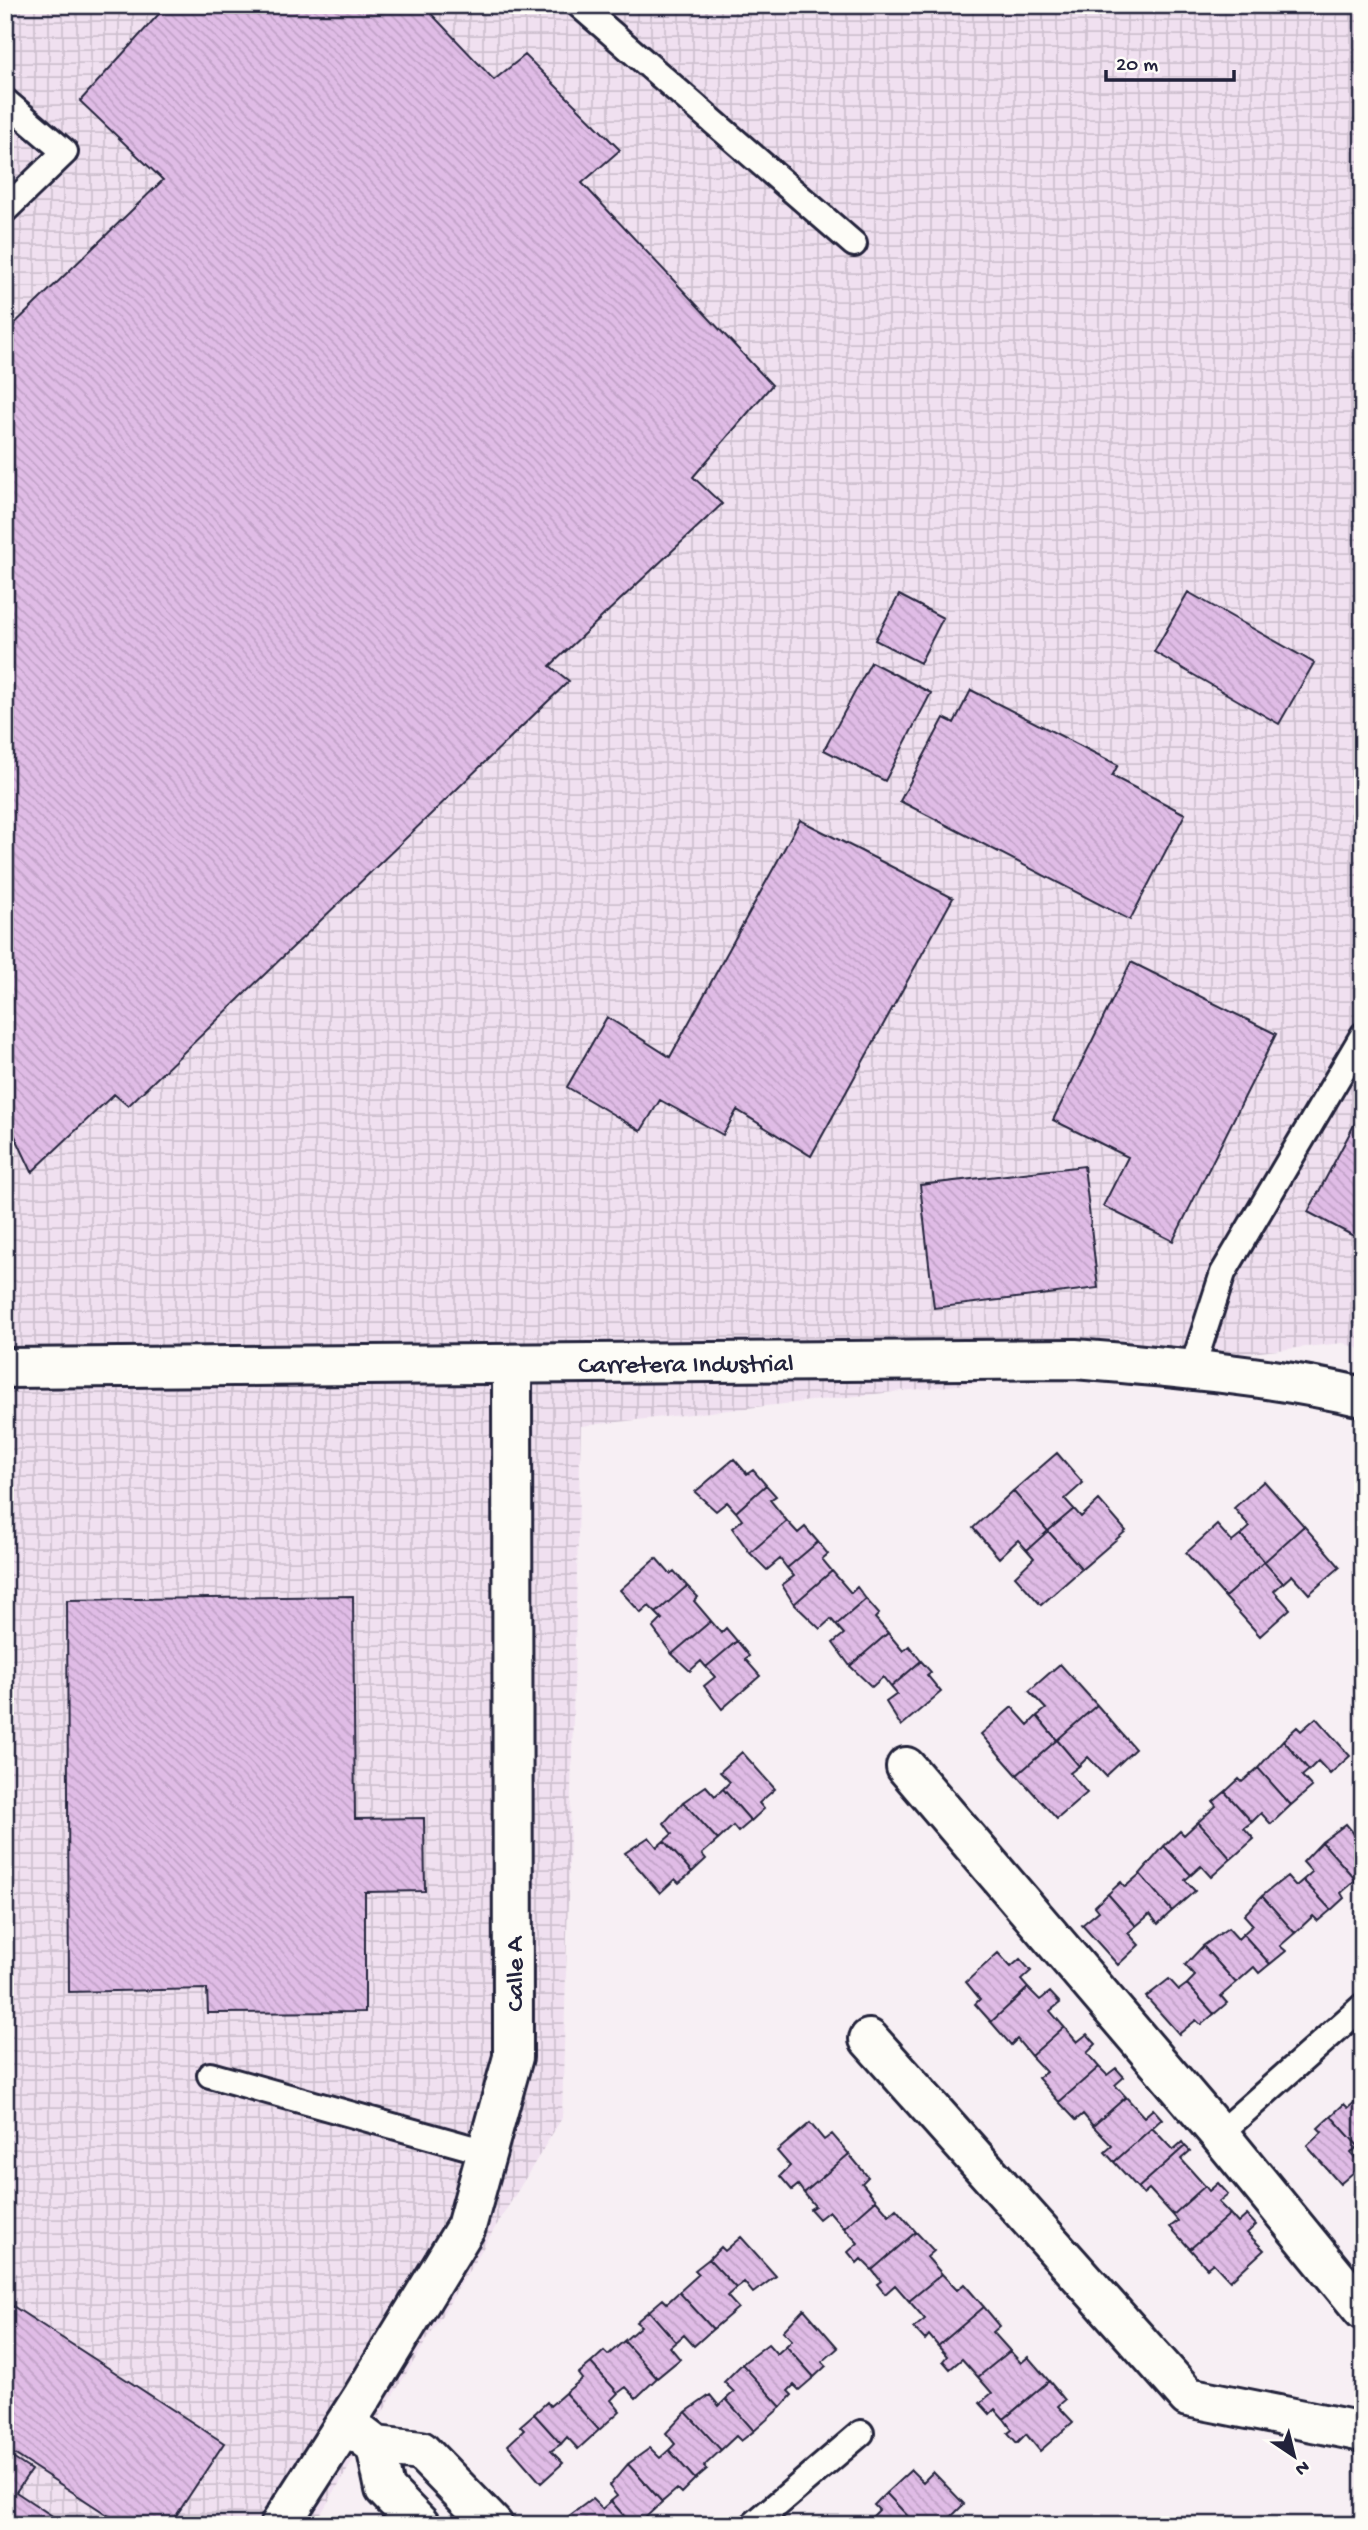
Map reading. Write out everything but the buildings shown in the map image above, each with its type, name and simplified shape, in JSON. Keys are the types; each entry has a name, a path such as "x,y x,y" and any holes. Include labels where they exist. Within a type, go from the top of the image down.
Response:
{"street":[{"name":"Carretera Industrial","path":"5,1367 1075,1359 1192,1369 1304,1383 1363,1397"},
{"name":"Calle A","path":"280,2525 466,2227 513,2057 512,1365"},
{"path":"906,1767 1219,2134 1363,2310"},
{"path":"869,2039 1188,2397 1363,2432"},
{"path":"346,2423 376,2446 421,2451 493,2525"},
{"path":"376,2446 385,2489 420,2525"}],"lane":[{"path":"579,5 854,244"},
{"path":"5,102 65,152 5,210"},
{"path":"1192,1369 1223,1273 1363,1035"},
{"path":"1219,2134 1363,2006"},
{"path":"210,2075 486,2152"},
{"path":"753,2525 861,2432"}],"shaded area":[{"path":"5,5 1363,5 1363,1350 1343,1343 581,1426 562,2118 314,2525 5,2525"}]}
